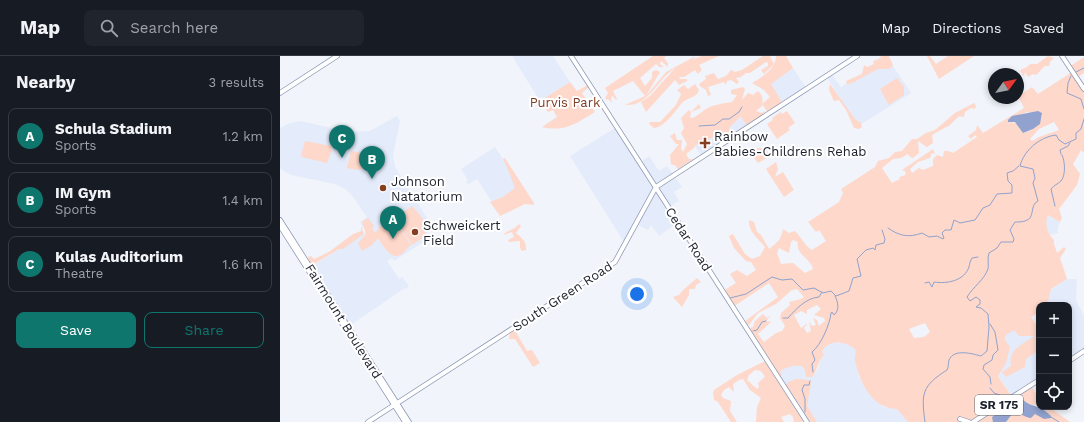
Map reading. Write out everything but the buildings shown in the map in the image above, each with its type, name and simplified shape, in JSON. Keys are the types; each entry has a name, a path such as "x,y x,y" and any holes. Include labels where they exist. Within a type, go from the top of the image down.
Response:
{"main road":[{"path":"280,93 337,56"},
{"name":"Cedar Road","path":"571,56 807,422"},
{"name":"South Green Road","path":"368,422 615,262 656,187 857,56"},
{"path":"1062,56 1084,89"},
{"name":"Fairmount Boulevard","path":"280,220 395,405 404,422"},
{"name":"Fairmount Boulevard","path":"280,226 336,311"},
{"path":"1072,359 1084,351"},
{"name":"SR 175","path":"972,422 1036,382"},
{"name":"Fairmount Boulevard","path":"395,405 409,422"},
{"path":"958,420 969,422"}],"shaded area":[{"path":"512,56 553,56 570,82 540,101"},
{"path":"887,57 911,93 858,126 826,76 831,73 841,87"},
{"path":"793,68 807,89 783,104 770,84"},
{"path":"397,116 400,121 393,155 395,167 430,223 425,241 394,261 392,258 387,261 399,279 402,277 409,286 349,326 311,267 366,232 360,222 367,217 351,194 345,189 335,184 291,175 280,168 280,128 290,123 301,121 348,132 370,131"},
{"path":"741,117 746,125 749,126 702,157 695,146"},
{"path":"615,128 677,223 659,236 651,225 648,230 634,223 624,242 570,156"},
{"path":"495,147 529,199 500,214 477,179 468,184 466,182 468,180 461,169"},
{"path":"649,156 659,171 667,166 682,187 674,192 679,201 669,207 639,163"},
{"path":"1037,209 1060,222 1058,233 1050,235 1047,242"},
{"path":"1067,279 1077,279 1076,300 1084,316 1084,349 1072,356 1072,302 1045,302 1046,293"},
{"path":"1014,329 1036,333 1036,380 1011,395 994,369 1005,345 1006,335"},
{"path":"862,330 855,360 859,377 874,399 884,407 897,409 908,422 810,422 780,378 780,371 788,366 801,366 804,368 806,377 812,377 818,369 821,358 824,355 822,352 826,346 831,343 839,343"}],"green space":[{"path":"653,56 666,56 664,58 668,63 668,67 661,61 660,64 664,67 659,67 656,64 640,78 645,86 652,78 652,72 656,70 660,72 646,96 666,72 694,57 695,58 692,60 702,56 719,56 699,65 702,70 698,74 695,70 684,77 679,77 680,79 687,79 687,81 679,85 675,80 646,112 641,102 650,96 675,68 647,97 640,102 625,105 645,96 633,81 613,91 617,99 616,100 613,96 611,97 612,103 605,98 608,93 605,88"},
{"path":"763,56 770,56 774,64 764,74 761,70 768,66 768,63 766,62 750,73 746,73 741,77 736,78 739,82 737,84 731,80 727,81 726,85 724,82 708,87 711,95 708,96 706,90 699,84 706,79 705,76 714,73 718,79 726,76 731,70 735,72 742,70"},
{"path":"776,56 786,56 793,68 771,84 783,104 769,114 762,104 770,97 764,90 752,83 771,69 774,65"},
{"path":"881,56 889,56 893,65 890,69 878,69 850,84 847,84 846,81 862,74 864,65 867,67 874,64 873,61 879,59"},
{"path":"927,56 930,56 936,64 948,56 974,56 939,79"},
{"path":"1048,56 1054,58 1050,62 1049,66 1045,66 1036,75 1033,74 1028,77 1025,72 1024,77 1024,68 1030,64 1037,64"},
{"path":"1084,57 1084,73 1076,78 1084,89 1084,153 1081,150 1073,164 1080,174 1077,185 1059,209 1062,218 1060,222 1048,215 1046,222 1047,229 1054,240 1057,253 1064,247 1066,249 1060,258 1067,279 1051,289 1048,302 1036,302 1036,314 1031,317 1036,324 1036,352 1026,359 1025,367 1006,377 1002,372 1011,366 1014,351 1035,336 1019,336 1014,330 1006,335 1005,340 1010,347 1006,363 998,376 1012,397 973,422 908,422 897,409 888,408 880,404 868,392 857,369 855,349 842,343 832,343 825,348 822,352 824,355 812,377 806,377 804,368 801,366 795,366 788,367 780,371 782,374 780,379 749,328 753,327 755,321 763,314 767,318 771,315 766,321 771,322 758,334 764,342 776,333 782,331 785,326 780,318 781,313 790,305 789,302 804,297 797,289 792,290 776,304 758,313 748,326 745,321 778,297 769,283 733,307 723,291 736,283 730,274 737,270 747,276 756,270 751,262 746,261 734,248 729,236 733,234 745,254 752,259 760,256 765,247 752,232 749,220 754,222 757,232 761,235 769,249 779,240 783,229 789,233 795,231 812,250 826,241 819,230 816,232 808,222 839,202 843,193 841,189 875,167 878,161 889,158 895,152 902,151 912,139 917,139 926,133 935,130 955,113 974,103 976,106 975,109 971,108 965,112 964,117 959,116 949,126 932,135 933,143 927,147 918,141 919,153 913,158 908,154 901,158 893,159 882,168 892,183 900,179 899,177 906,175 905,171 902,170 933,149 935,154 932,153 930,158 918,162 910,169 912,173 919,168 923,170 933,166 933,159 937,155 943,157 944,151 953,153 977,137 975,135 971,139 968,136 976,130 977,125 983,133 1024,108 1022,104 1024,104 1024,92 1032,87 1038,94 1072,72 1069,67","holes":["1027,112 1042,115 1040,122 1030,131 1023,133 1016,123 1008,122 1008,120","1054,122 1059,130 1032,141 1030,139 1039,129","793,240 798,242 799,250 812,265 813,269 805,273 793,263 781,264 777,253 779,248 789,253 791,242","817,305 821,309 814,315 824,318 825,321 819,326 817,320 813,318 816,325 812,326 809,321 811,331 807,333 804,328 808,323 801,328 794,315 801,311 807,314 807,310","925,323 930,332 924,337 914,338 909,329"]},
{"path":"897,78 904,87 904,95 889,105 880,89"},
{"name":"Purvis Park","path":"570,82 577,91 588,85 589,87 582,93 595,112 564,128 542,127 557,117 553,110 548,112 540,101"},
{"path":"695,84 699,90 698,93 684,101 666,122 654,128 649,124 650,122 660,122 676,105 681,94 677,90 684,85 688,89"},
{"path":"830,84 855,119 861,123 862,127 859,129 854,128 846,110 839,100 834,101 829,90"},
{"path":"743,87 745,89 742,100 748,93 753,95 758,91 762,96 762,106 756,111 762,113 765,111 764,115 746,125 741,117 739,118 729,128 730,134 722,142 720,140 723,137 719,134 695,146 689,137 695,147 686,154 689,159 693,159 678,169 676,166 671,164 670,155 679,144 676,144 670,136 675,133 677,140 682,140 681,148 683,152 687,144 681,133 684,128 681,118 689,110 691,112 690,117 692,118 704,110 719,104 732,102 737,95 731,94 731,90"},
{"path":"699,104 701,108 691,112"},
{"path":"787,111 795,123 788,128 790,130 777,139 767,124 773,120 772,118 781,112 782,114"},
{"path":"305,141 331,146 331,152 327,163 302,157 301,155"},
{"path":"758,148 765,148 770,156 758,163 750,153"},
{"path":"351,151 362,153 370,161 369,166 358,170 347,168"},
{"path":"505,158 534,205 525,204 500,216 490,202 503,197 515,188 503,159"},
{"path":"776,162 778,169 775,177 783,172 794,190 784,197 766,169"},
{"name":"Schweickert Field","path":"412,206 421,216 427,228 424,237 412,245 400,227 408,221 402,213"},
{"path":"368,218 374,226 372,228 375,233 383,223 389,223 393,226 397,224 411,245 402,254 394,256 388,252 378,238 372,245 362,251 358,243 366,234 362,222"},
{"path":"519,224 521,226 516,233 524,240 526,245 526,250 522,251 520,248 520,241 509,242 508,240 514,237 512,232 503,235"},
{"path":"361,226 364,234 343,249 339,249 311,266 308,257 311,256 314,259 329,252 353,234 361,231"},
{"path":"697,278 701,282 696,285 695,289 689,289 689,295 682,307 673,297 679,295"},
{"path":"514,329 527,351 532,350 540,363 533,367 515,339 509,339 510,332"},
{"path":"765,361 803,421 794,422 793,417 790,414 781,417 784,422 756,422 757,407 761,398 750,390 743,379 733,384 734,392 729,387 724,390 721,395 723,398 731,401 730,411 737,422 731,422 718,402 714,400 713,393 714,390 737,375","holes":["755,370 761,371 765,377 758,383 759,387 757,389 747,380 749,375"]},
{"path":"796,379 809,380 811,383 807,406 817,422 811,422 786,385 788,382"},
{"path":"1032,387 1036,394 1036,405 1030,404 1039,415 1051,418 1051,416 1044,410 1053,410 1070,422 978,422"}],"water":[{"path":"1038,111 1042,113 1040,124 1023,133 1015,122 1008,122 1012,116"},
{"path":"1021,398 1029,404 1036,406 1036,410 1044,410 1051,416 1051,418 1044,419 1035,414 1031,418 1022,415 1015,410 1006,422 993,422 992,417"}],"waterway":[{"path":"1076,72 1084,68"},
{"path":"1071,76 1068,83 1067,93 1081,99 1084,109"},
{"path":"699,126 715,125 723,119 729,119 739,112 742,107"},
{"path":"925,422 923,404 925,391 932,381 947,370 951,356 959,353 981,356 987,351 989,327 988,314 981,308 976,307 980,304 980,300 976,297 970,301 967,297 986,273 988,269 989,253 997,248 1001,242 1013,242 1014,239 1010,230 1015,222 1023,222 1030,217 1034,205 1038,201 1033,183 1035,178 1033,169 1020,166 1022,160 1029,150 1044,138 1056,135 1059,140 1065,144 1076,139 1076,133 1081,129 1084,119"},
{"path":"1061,154 1060,150 1068,146 1070,143"},
{"path":"1055,206 1051,189 1061,181 1064,175 1064,161 1062,155"},
{"path":"888,228 896,233 908,236 922,233 929,237 937,236 943,239 942,233 945,230 951,230 954,220 960,223 975,220 983,208 990,205 997,194 1012,193 1012,185 1008,181 1007,173 1013,171 1019,166"},
{"path":"730,298 746,294 772,277 782,280 792,279 803,290 814,288 823,293 831,291 836,296 849,291 853,278 861,276 857,259 866,250 873,248 875,250 876,245 884,243 885,239 882,230"},
{"path":"925,283 929,282 932,287 934,282 949,282 959,278 967,272 972,258 978,257"},
{"path":"783,318 788,318 802,304 810,299 819,297 822,292"},
{"path":"813,372 812,364 815,360 812,352 819,344 824,334 829,323 831,313 832,312 834,315 837,311 838,303 835,296"},
{"path":"753,331 757,330 762,322 766,321"},
{"path":"990,324 995,332 998,350 993,355 992,360 984,365 983,369 990,377 991,384"},
{"path":"805,412 805,399 802,390 804,385 809,385 810,381"},
{"path":"990,388 994,393 1002,396"},
{"path":"1051,417 1059,422"}],"place":[{"name":"Rainbow Babies-Childrens Rehab","path":"705,143"},
{"name":"Kulas Auditorium","path":"342,158"},
{"name":"IM Gym","path":"372,179"},
{"name":"Johnson Natatorium","path":"383,188"},
{"name":"Schweickert Field","path":"415,232"},
{"name":"Schula Stadium","path":"393,239"}]}
